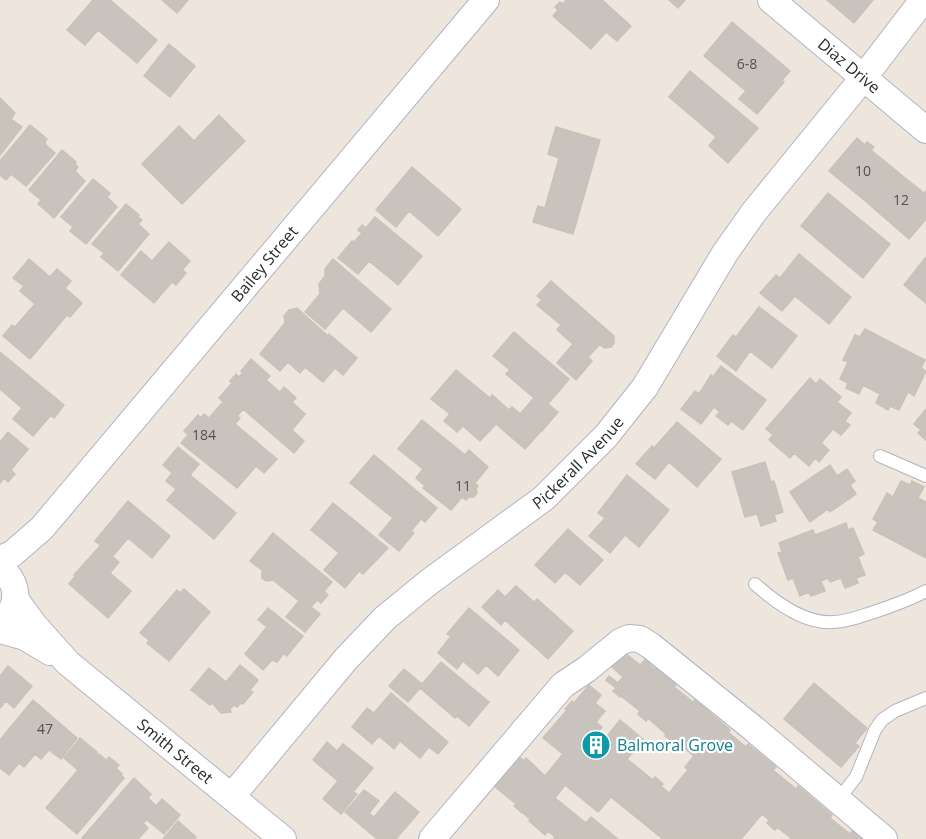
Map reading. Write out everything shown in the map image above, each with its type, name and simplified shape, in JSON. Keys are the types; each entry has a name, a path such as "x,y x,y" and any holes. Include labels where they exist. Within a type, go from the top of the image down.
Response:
{"street":[{"name":"Bailey Street","path":"0,559 12,554 42,528 486,0"},
{"name":"Diaz Drive","path":"771,0 926,130"},
{"name":"Pickerall Avenue","path":"232,796 346,659 385,618 429,582 544,498 606,436 645,387 736,236 923,0"},
{"name":"Bailey Street","path":"0,622 13,608 10,584 42,528"},
{"name":"Smith Street","path":"10,584 34,626 68,663"},
{"name":"Smith Street","path":"0,630 25,637 68,663 283,839"},
{"path":"432,839 563,685 620,642 629,638 640,639 651,646 884,839"}],"lane":[{"path":"880,456 926,477"},
{"path":"755,584 773,600 797,612 819,621 831,622 845,621 907,601 926,591"},
{"path":"838,800 859,772 875,730 882,720 895,711 926,698"}],"building":[{"path":"93,0 110,0 157,40 137,63 98,30 85,45 67,30"},
{"path":"162,0 188,0 177,13"},
{"path":"566,0 602,0 631,26 617,41 606,32 591,49 553,16 558,10 555,7"},
{"path":"669,0 685,0 678,8"},
{"path":"827,0 873,0 854,23"},
{"path":"732,22 790,71 782,80 784,82 757,114 739,99 746,91 704,56"},
{"path":"169,44 195,66 170,97 144,76"},
{"path":"690,71 758,128 728,163 709,146 716,137 669,97"},
{"path":"0,98 15,113 11,119 22,127 0,155"},
{"path":"219,115 245,141 182,204 142,164 179,126 194,141"},
{"path":"30,125 47,139 46,145 55,153 26,186 11,174 6,180 0,175 0,161"},
{"path":"556,127 600,140 573,234 533,222 538,206 545,208 559,158 548,154"},
{"path":"857,138 865,145 867,142 874,147 871,150 898,172 870,205 829,171"},
{"path":"62,150 76,162 78,167 75,171 85,181 54,218 38,204 41,200 29,190"},
{"path":"412,167 461,209 438,236 409,211 396,227 376,210"},
{"path":"899,173 924,193 926,191 926,219 909,239 871,206"},
{"path":"93,179 110,193 107,197 117,207 86,244 70,231 73,227 61,217"},
{"path":"828,193 890,244 863,278 801,226"},
{"path":"126,204 139,215 138,217 142,220 138,224 149,234 118,271 101,257 104,253 92,244"},
{"path":"375,217 422,256 398,285 369,261 358,274 338,258 362,233 358,230 362,225 366,228"},
{"path":"169,242 190,261 182,270 186,273 176,285 172,282 154,303 121,275 141,251 152,261"},
{"path":"799,254 851,297 829,324 795,296 782,311 760,293 776,275 780,278"},
{"path":"926,257 926,303 904,285"},
{"path":"29,259 50,277 57,269 71,281 65,288 82,303 70,317 67,315 30,359 3,336 12,325 15,327 35,304 20,291 24,286 13,278"},
{"path":"333,259 391,309 371,332 343,308 325,329 305,312 320,294 319,284 325,276 325,269"},
{"path":"551,281 614,336 614,343 611,347 604,348 600,344 588,357 592,361 576,380 557,363 573,344 557,330 561,325 537,305 542,300 537,296"},
{"path":"759,307 797,336 772,368 750,351 736,371 717,356 733,335 736,337"},
{"path":"297,308 357,358 343,375 335,368 323,382 305,367 300,373 288,362 280,371 260,354 285,323 284,316 289,310"},
{"path":"865,329 925,360 921,368 926,371 914,396 908,392 899,410 890,406 888,410 876,403 880,394 863,385 859,394 846,388 848,383 840,379 848,362 843,360 855,335 860,337"},
{"path":"514,332 569,379 548,404 558,412 542,431 521,413 534,398 506,374 510,370 493,356"},
{"path":"0,352 64,405 54,418 51,415 33,436 13,419 22,408 0,389"},
{"path":"251,359 270,376 266,380 280,392 284,387 296,398 292,402 305,414 292,430 304,441 294,453 243,409 238,415 219,398 232,383 230,381 236,374 239,377"},
{"path":"721,366 766,400 743,430 731,421 728,425 716,416 720,412 714,407 701,424 681,409 695,391 699,394 711,375 713,377"},
{"path":"456,370 490,398 492,395 509,410 512,407 541,431 525,449 496,424 480,441 463,426 457,432 444,421 450,414 431,399"},
{"path":"810,378 816,384 820,379 841,397 837,402 851,413 845,421 850,425 841,435 833,429 821,443 829,450 819,462 815,458 809,466 794,453 790,458 769,440 773,435 766,429"},
{"path":"222,403 240,418 235,424 277,459 264,473 256,466 237,488 181,443 188,435 184,431 198,415 201,418 204,414 209,418"},
{"path":"926,409 926,440 918,433 921,430 914,424"},
{"path":"422,420 465,455 469,450 488,467 475,483 478,486 474,497 466,500 462,497 451,510 423,488 425,486 416,478 423,469 398,449"},
{"path":"677,422 721,459 697,487 669,462 655,479 636,464"},
{"path":"8,432 28,449 11,470 15,474 8,482 4,478 0,483 0,442"},
{"path":"178,447 199,464 190,475 236,513 214,539 167,500 176,489 166,481 172,473 163,465"},
{"path":"374,455 437,508 425,522 421,519 411,531 414,533 399,551 379,535 393,518 350,483"},
{"path":"765,462 771,482 774,481 783,512 774,515 776,521 761,526 757,514 745,517 732,472"},
{"path":"830,465 837,476 847,469 855,481 850,485 856,494 830,512 828,509 810,522 790,492"},
{"path":"627,475 669,510 639,547 625,535 610,553 589,536 605,518 598,513"},
{"path":"901,481 910,485 912,481 924,487 918,498 926,502 926,558 873,530 878,522 873,519 887,493 893,497"},
{"path":"128,501 170,536 152,558 128,538 113,556 95,541"},
{"path":"333,503 388,548 363,574 359,571 345,588 324,570 339,553 311,530"},
{"path":"846,523 848,530 853,528 864,554 858,557 865,575 856,578 858,583 845,588 841,578 830,582 828,578 821,581 825,591 811,596 809,592 800,596 793,578 788,580 778,553 782,552 779,543 813,530 815,535"},
{"path":"568,529 603,560 580,585 565,572 555,583 535,565"},
{"path":"273,533 332,582 324,591 328,595 321,603 317,600 311,607 320,614 305,632 286,617 299,601 273,580 266,581 262,578 262,570 250,561"},
{"path":"100,546 119,562 110,573 131,591 108,618 69,584 74,575"},
{"path":"516,586 534,602 537,599 573,631 548,659 505,620 501,625 482,607 498,590 505,597"},
{"path":"184,589 210,612 169,661 147,643 149,640 140,633 177,590 180,593"},
{"path":"268,608 303,636 287,656 284,653 277,662 272,660 263,670 245,654 267,627 258,620"},
{"path":"469,608 519,650 498,676 486,665 478,674 463,661 457,669 438,653 451,636 447,634"},
{"name":"Balmoral Grove","path":"624,652 640,665 645,660 655,669 657,667 677,683 674,687 693,702 695,700 746,747 748,744 776,767 773,770 796,789 798,786 832,815 830,818 850,834 852,831 862,839 792,839 777,827 775,830 762,814 741,839 663,839 611,797 598,812 565,785 555,798 586,823 591,817 618,839 553,839 555,837 548,831 545,835 529,821 531,816 529,818 524,811 522,813 514,806 516,804 489,782 514,752 524,761 526,758 545,776 563,754 543,738 567,710 565,709 572,701 574,703 589,685 601,695 595,703 605,711 596,722 602,727 597,733 604,740 620,720 644,740 627,759 653,780 655,777 669,793 688,770 685,767 694,756 675,740 673,742 665,736 666,734 648,718 646,721 638,714 640,711 613,691 616,688 606,680 609,676 618,683 623,677 612,667"},
{"path":"441,662 489,702 469,726 457,716 455,718 420,688 408,702 389,686 404,669 422,684"},
{"path":"240,665 258,680 250,690 253,692 243,704 237,707 234,705 230,709 231,712 221,713 212,703 210,705 191,690 209,668 226,682"},
{"path":"8,666 32,686 14,708 6,701 0,708 0,676"},
{"path":"814,683 867,728 855,743 859,746 841,767 784,719"},
{"path":"391,693 448,742 438,754 429,747 420,758 400,741 394,749 379,736 372,744 352,727 367,708 374,713"},
{"path":"33,700 77,738 61,759 49,750 41,759 35,754 24,767 19,763 9,775 0,768 0,740"},
{"path":"80,738 97,752 97,755 105,759 103,761 105,762 109,757 119,765 116,768 124,778 77,834 46,808 78,770 64,758"},
{"path":"327,742 337,751 343,744 373,768 353,792 357,794 341,814 323,799 338,781 313,760"},
{"path":"134,778 151,794 148,798 156,806 162,799 180,815 164,834 147,820 143,823 148,828 138,839 82,838"},
{"path":"364,790 379,801 369,813 374,817 395,792 419,812 396,839 377,839 345,812"},
{"path":"178,821 196,837 194,839 163,839"}],"place":[{"name":"Balmoral Grove","path":"596,745"}]}
